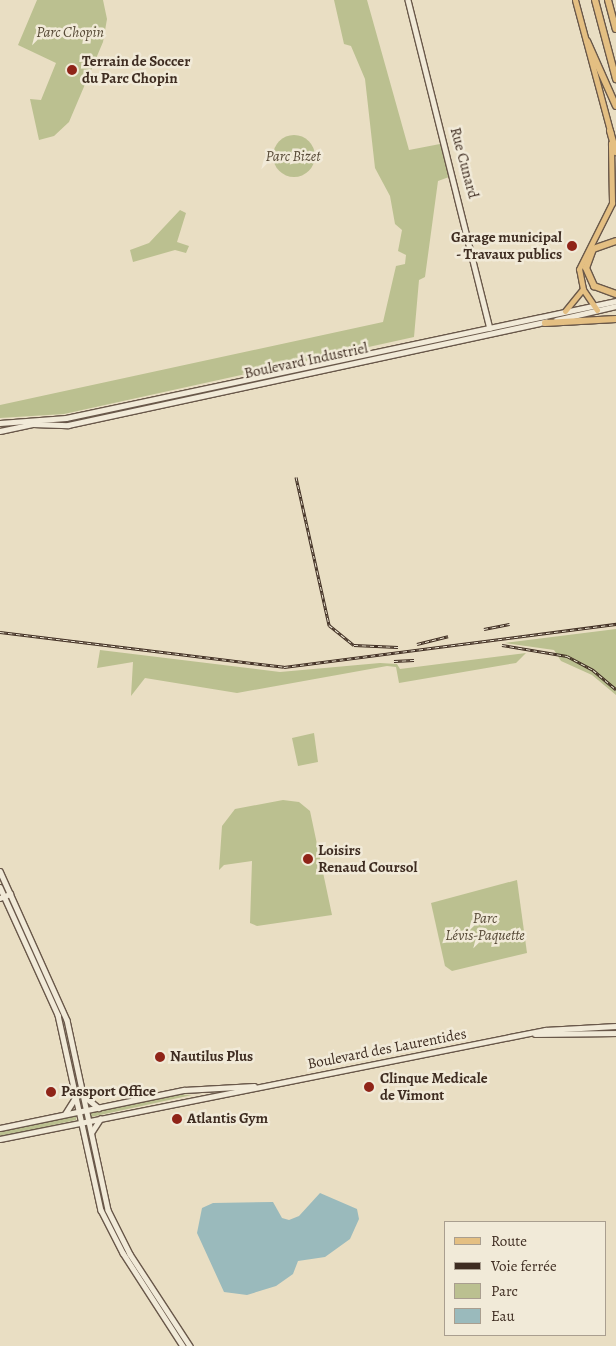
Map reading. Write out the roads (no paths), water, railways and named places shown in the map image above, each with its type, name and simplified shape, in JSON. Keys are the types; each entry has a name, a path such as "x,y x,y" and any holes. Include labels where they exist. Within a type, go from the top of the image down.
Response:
{"highway":[{"path":"595,0 616,79"},
{"path":"608,0 616,29"},
{"path":"586,41 616,106"},
{"path":"610,131 616,152"},
{"path":"616,241 593,249 586,268 594,286 616,294"},
{"path":"545,323 616,319"}],"main road":[{"name":"Rue Cunard","path":"408,0 492,334"},
{"path":"575,0 610,131 614,195 608,212 580,261 583,289 592,306 597,310"},
{"path":"565,311 583,289"},
{"name":"Boulevard Industriel","path":"0,423 65,418 616,300"},
{"name":"Boulevard Industriel","path":"0,431 33,424 68,425 545,323 616,306"},
{"path":"0,871 61,1004 82,1092 98,1182 114,1226 190,1346"},
{"path":"0,887 2,895 56,1007 76,1093 89,1171 106,1223 183,1346"},
{"path":"2,895 10,894"},
{"name":"Boulevard des Laurentides","path":"0,1140 255,1086 523,1034 616,1026"},
{"name":"Boulevard des Laurentides","path":"523,1034 616,1033"},
{"name":"Boulevard des Laurentides","path":"0,1128 191,1089 255,1086"},
{"path":"82,1092 99,1108"},
{"path":"64,1115 73,1107 76,1093"},
{"path":"90,1137 100,1119"}],"water":[{"path":"320,1193 357,1209 359,1219 350,1239 325,1257 298,1261 293,1274 276,1286 247,1295 224,1292 197,1233 202,1208 213,1203 273,1202 282,1218 289,1220 299,1216"}],"railway":[{"path":"296,477 329,625 354,645 398,647"},
{"path":"484,629 510,624"},
{"path":"0,632 284,667 616,624"},
{"path":"417,644 448,636"},
{"path":"502,645 567,656 593,670 616,689"},
{"path":"394,661 414,660"}],"place":[{"name":"Terrain de Soccer du Parc Chopin","path":"72,70"},
{"name":"Garage municipal - Travaux publics","path":"572,246"},
{"name":"Loisirs Renaud Coursol","path":"308,859"},
{"name":"Nautilus Plus","path":"160,1057"},
{"name":"Clinque Medicale de Vimont","path":"369,1087"},
{"name":"Passport Office","path":"51,1092"},
{"name":"Atlantis Gym","path":"177,1119"}],"park label":[{"name":"Parc Chopin","path":"70,33"},
{"name":"Parc Bizet","path":"293,157"},
{"name":"Parc Lévis-Paquette","path":"485,926"}]}
